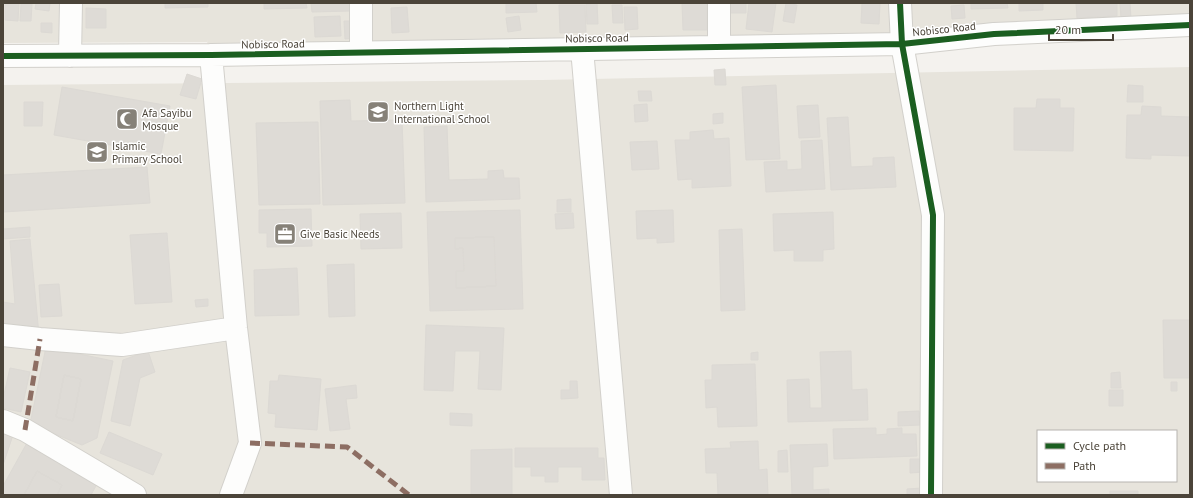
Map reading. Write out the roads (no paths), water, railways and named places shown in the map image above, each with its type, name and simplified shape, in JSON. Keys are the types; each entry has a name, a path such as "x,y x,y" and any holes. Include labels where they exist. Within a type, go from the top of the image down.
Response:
{"street":[{"path":"70,56 71,3"},
{"path":"361,3 361,52"},
{"path":"719,3 719,47"},
{"path":"900,3 902,44 933,215 931,495"},
{"name":"Nobisco Road","path":"3,56 211,55 902,44 994,34 1190,25"},
{"path":"582,49 621,495"},
{"path":"211,55 236,328 250,443 231,495"},
{"path":"3,335 122,345 236,328"},
{"path":"3,421 25,430 135,495"}],"place":[{"name":"Northern Light International School","path":"378,112"},
{"name":"Afa Sayibu Mosque","path":"127,119"},
{"name":"Islamic Primary School","path":"97,152"},
{"name":"Give Basic Needs","path":"285,234"}]}
